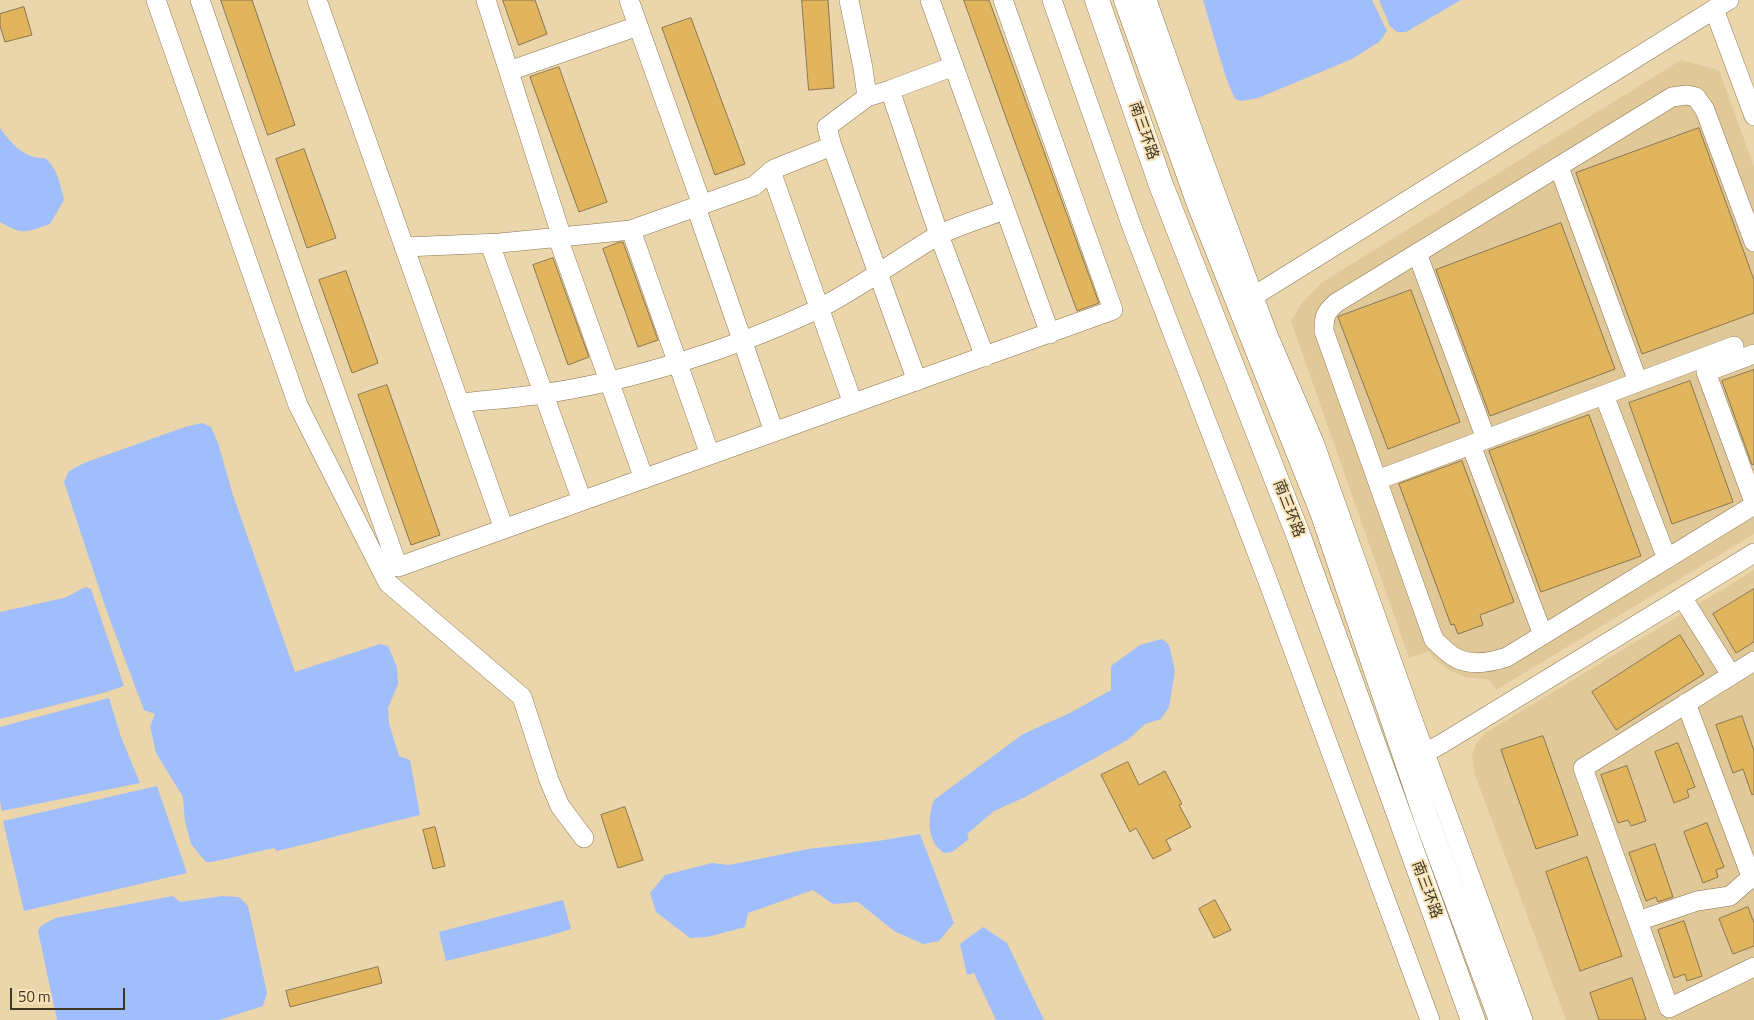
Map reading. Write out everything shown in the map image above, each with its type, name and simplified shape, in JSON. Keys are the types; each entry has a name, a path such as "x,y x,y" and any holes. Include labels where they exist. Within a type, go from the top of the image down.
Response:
{"main road":[{"name":"南三环路","path":"1097,0 1161,185 1299,537 1473,1020"},
{"name":"南三环路","path":"1126,0 1199,204 1322,512 1426,818 1501,1020"}],"street":[{"path":"156,0 298,405 379,566 388,583 522,697 549,780 560,806 584,838"},
{"path":"200,0 307,311 398,567 1113,310 1003,0"},
{"path":"317,0 504,529"},
{"path":"486,0 560,238 644,479"},
{"path":"629,0 774,432"},
{"path":"849,0 863,68 866,97"},
{"path":"930,0 1050,334"},
{"path":"1052,0 1132,228 1269,585 1430,1020"},
{"path":"1147,0 1268,335 1314,442 1523,1020"},
{"path":"1254,296 1722,5 1754,116"},
{"path":"509,71 638,26"},
{"path":"917,381 832,146 827,127 866,97 954,66"},
{"path":"890,90 939,235 985,357"},
{"path":"1704,365 1754,503 1507,657 1492,662 1479,663 1456,658 1434,640 1324,331 1326,312 1336,303 1672,97 1686,95 1696,97 1705,110 1754,242"},
{"path":"404,247 490,244 631,230 754,186 771,171 832,146"},
{"path":"1559,167 1638,382"},
{"path":"771,171 853,404"},
{"path":"460,403 544,394 609,381 678,362 743,341 819,308 878,274 939,235 1004,210"},
{"path":"631,230 710,455"},
{"path":"490,244 582,501"},
{"path":"1418,254 1543,635"},
{"path":"1704,365 1734,346"},
{"path":"1377,480 1638,382 1754,354"},
{"path":"1604,395 1667,558"},
{"path":"1425,753 1754,553"},
{"path":"1682,597 1731,675"},
{"path":"1754,661 1583,768 1669,1008 1754,967"},
{"path":"1638,921 1697,901 1730,896 1747,881 1753,879 1686,703"}],"shaded area":[{"path":"1681,60 1719,70 1754,167 1754,534 1496,690 1489,680 1464,677 1447,669 1434,659 1429,651 1409,658 1291,321 1302,303 1321,283"},
{"path":"1754,570 1754,1020 1566,1020 1475,775 1472,754 1477,742 1484,734"}],"water":[{"path":"1203,0 1372,0 1387,31 1379,42 1352,59 1258,98 1241,101 1235,99 1226,78"},
{"path":"1379,0 1461,0 1406,32 1397,32 1390,26"},
{"path":"0,128 19,149 31,156 45,158 56,172 64,200 50,224 20,231 0,222"},
{"path":"202,423 211,427 218,443 233,495 295,672 380,644 388,646 397,667 398,684 388,708 389,723 399,756 410,760 420,815 277,851 274,848 212,862 206,862 191,844 185,822 183,797 156,753 150,726 155,714 144,710 106,609 64,482 69,471 84,463 185,427"},
{"path":"86,587 91,589 124,686 0,719 0,612 64,598"},
{"path":"1162,639 1169,645 1175,671 1169,707 1161,719 1145,724 1129,739 1025,797 994,811 967,834 969,839 952,852 944,853 938,848 934,843 930,829 930,814 934,800 1023,734 1070,713 1111,690 1111,666 1140,645"},
{"path":"109,698 121,737 140,783 2,811 0,801 0,727"},
{"path":"157,786 187,873 24,911 3,821"},
{"path":"920,834 954,923 939,941 923,944 894,931 858,902 833,904 813,890 748,913 745,927 707,937 690,938 656,912 650,893 665,875 712,863 729,865 808,849"},
{"path":"173,896 180,902 222,896 239,897 248,906 267,993 263,1006 219,1020 57,1020 38,931 41,926 55,918"},
{"path":"563,900 571,929 446,961 439,932"},
{"path":"983,927 1007,943 1044,1020 996,1020 974,973 967,975 960,944"}],"building":[{"path":"221,0 252,0 295,125 268,135"},
{"path":"503,0 535,0 547,34 519,45"},
{"path":"802,0 828,0 834,88 809,90"},
{"path":"964,0 989,0 1099,303 1077,311"},
{"path":"24,7 32,35 5,42 0,26 0,14"},
{"path":"691,18 745,164 715,175 662,28"},
{"path":"559,67 607,202 579,212 530,77"},
{"path":"1699,128 1754,280 1754,313 1642,354 1576,173"},
{"path":"304,149 336,238 307,248 276,159"},
{"path":"1561,223 1615,369 1490,416 1436,270"},
{"path":"623,242 658,340 638,347 603,249"},
{"path":"553,258 589,357 568,365 533,265"},
{"path":"346,271 378,363 352,373 319,280"},
{"path":"1411,290 1460,422 1388,449 1338,317"},
{"path":"1754,370 1754,464 1752,465 1722,381"},
{"path":"1690,381 1733,502 1672,524 1629,403"},
{"path":"387,385 440,535 411,545 358,395"},
{"path":"1589,415 1641,556 1541,592 1489,451"},
{"path":"1462,461 1514,602 1480,615 1483,625 1458,634 1454,624 1451,625 1399,484"},
{"path":"1754,589 1754,642 1736,653 1713,614"},
{"path":"1680,635 1704,674 1616,730 1592,692"},
{"path":"1742,716 1754,751 1754,794 1752,795 1743,769 1733,773 1716,725"},
{"path":"1543,736 1578,835 1536,849 1501,750"},
{"path":"1678,743 1695,787 1687,790 1689,797 1674,803 1655,752"},
{"path":"1128,762 1139,785 1165,771 1182,804 1179,805 1191,827 1166,840 1171,850 1153,859 1136,828 1130,832 1101,775"},
{"path":"1627,766 1646,821 1631,826 1628,820 1618,823 1601,775"},
{"path":"625,807 643,860 618,868 601,815"},
{"path":"1707,823 1724,867 1716,870 1718,877 1703,883 1684,832"},
{"path":"435,827 445,866 433,869 423,830"},
{"path":"1655,844 1673,897 1658,902 1656,897 1646,901 1629,853"},
{"path":"1587,857 1622,956 1580,971 1546,872"},
{"path":"1215,900 1231,930 1214,938 1199,909"},
{"path":"1748,907 1754,923 1754,946 1733,954 1719,919"},
{"path":"1684,921 1702,976 1687,981 1685,974 1674,978 1658,930"},
{"path":"378,967 382,983 290,1007 286,991"},
{"path":"1632,978 1646,1020 1599,1020 1590,993"}]}
